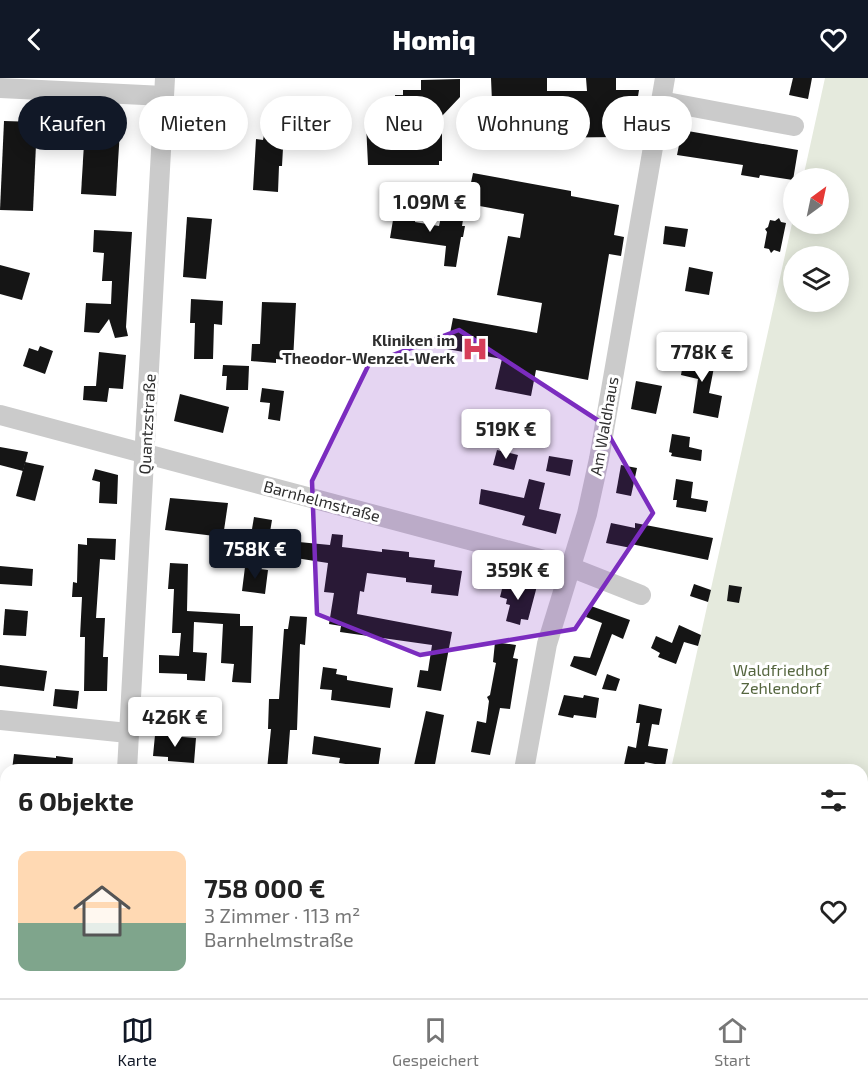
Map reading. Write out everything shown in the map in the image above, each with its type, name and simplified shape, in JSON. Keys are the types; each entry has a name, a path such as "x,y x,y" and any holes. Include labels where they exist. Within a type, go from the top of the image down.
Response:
{"street":[{"name":"Am Waldhaus","path":"662,96 665,78"},
{"path":"0,88 165,87"},
{"name":"Quantzstraße","path":"127,764 165,87"},
{"path":"692,107 794,126"},
{"name":"Am Waldhaus","path":"525,764 547,644 587,514 599,459 653,150"},
{"name":"Barnhelmstraße","path":"0,415 570,567 641,595"},
{"path":"0,720 128,732"}],"highlighted area":[{"path":"459,330 602,423 653,513 575,629 420,655 317,614 312,481 369,364"}],"green space":[{"name":"Waldfriedhof Zehlendorf","path":"825,78 868,78 868,764 672,764 783,264 783,312 849,312 849,246 787,246 790,234 849,234 849,168 805,168"}],"building":[{"path":"491,78 547,78 547,91 587,91 586,78 616,78 616,90 639,90 638,96 602,96 602,137 590,137 590,96 492,96"},
{"path":"793,78 812,78 808,99 789,95"},
{"path":"460,79 460,96 456,96 456,101 444,114 444,96 395,96 403,95 403,90 421,90 421,80"},
{"path":"4,121 18,121 18,150 36,150 33,211 0,210"},
{"path":"692,132 798,150 795,168 783,168 783,178 741,175 743,165 677,155 678,150 692,150"},
{"path":"256,139 260,140 260,150 283,150 282,166 279,166 278,192 253,190"},
{"path":"84,150 119,150 116,196 81,194"},
{"path":"367,150 442,150 442,161 439,161 439,165 368,165"},
{"path":"473,173 571,191 571,196 619,205 614,235 624,237 621,256 609,254 588,380 536,370 531,396 495,389 502,359 447,349 453,318 537,333 542,303 497,295 508,236 520,238 524,214 474,205 477,194 469,192"},
{"path":"395,208 416,212 415,222 439,226 441,217 463,220 462,226 465,226 456,267 444,266 446,246 390,238"},
{"path":"187,217 212,219 206,279 183,277"},
{"path":"779,218 783,222 784,234 780,252 774,250 771,253 769,249 764,248 767,232 765,229 770,220 775,221"},
{"path":"665,226 688,229 685,247 663,244"},
{"path":"94,230 132,232 126,327 128,336 115,338 109,319 99,333 84,332 86,303 111,304 112,281 102,281 104,253 93,252"},
{"path":"0,265 30,273 22,300 0,294"},
{"path":"689,267 713,272 709,295 685,291"},
{"path":"191,299 223,301 222,325 214,324 213,359 194,359 195,323 190,323"},
{"path":"262,302 296,303 293,361 276,359 276,363 251,361 252,344 260,344"},
{"path":"40,346 53,351 45,374 23,366 29,348 38,351"},
{"path":"685,351 716,357 709,393 722,396 718,418 693,413 698,379 681,375"},
{"path":"99,352 126,355 123,389 109,388 107,402 83,400 84,386 96,386"},
{"path":"223,365 249,366 248,390 226,390 227,376 222,376"},
{"path":"636,381 662,386 656,414 631,409"},
{"path":"262,388 284,391 280,421 268,419 270,403 260,402"},
{"path":"180,394 229,407 223,433 174,421"},
{"path":"672,434 690,437 689,447 702,450 701,461 671,456 672,453 669,452"},
{"path":"0,447 28,452 23,471 0,465"},
{"path":"497,450 518,455 514,470 493,465"},
{"path":"549,456 573,460 570,476 546,471"},
{"path":"25,462 44,466 35,501 16,496"},
{"path":"621,465 637,468 631,496 616,493"},
{"path":"95,469 118,475 117,504 99,503 100,482 92,480"},
{"path":"529,479 545,483 539,509 561,514 556,534 522,525 525,516 479,504 481,489 524,498"},
{"path":"676,479 693,482 691,498 708,501 706,512 676,507 677,500 673,500"},
{"path":"170,498 228,503 223,537 165,530"},
{"path":"254,517 272,520 269,538 251,535"},
{"path":"611,523 635,528 635,523 713,538 708,560 631,544 631,548 606,543"},
{"path":"332,534 343,535 342,547 382,552 382,549 409,552 409,557 435,560 434,567 462,571 458,596 431,593 432,585 406,582 406,578 367,573 364,592 360,591 357,614 452,632 441,691 417,687 420,670 428,671 432,645 340,632 341,626 329,624 334,593 324,592 328,563 276,555 278,540 330,545"},
{"path":"87,538 116,539 115,560 100,559 96,618 105,618 103,657 108,657 107,691 84,691 85,637 80,637 82,597 72,597 73,582 77,583 78,544 87,545"},
{"path":"170,563 188,564 187,611 240,614 240,626 253,626 251,683 232,682 234,664 221,663 223,624 194,622 193,652 207,653 205,681 187,680 187,674 159,673 159,655 179,656 181,633 172,633 174,589 168,589"},
{"path":"0,566 33,569 32,586 0,584"},
{"path":"245,567 268,570 265,594 242,591"},
{"path":"504,581 523,586 524,583 537,586 528,620 521,619 520,625 506,621 510,605 506,604 507,599 500,597"},
{"path":"694,584 711,590 708,602 690,596"},
{"path":"729,585 742,587 739,603 727,601"},
{"path":"591,606 630,620 623,639 612,634 596,676 570,666 574,656 590,658 602,623 586,617"},
{"path":"5,609 28,611 26,636 3,635"},
{"path":"290,616 307,617 305,645 300,644 297,730 290,730 287,764 268,764 271,729 268,729 269,699 279,699 284,629 288,629"},
{"path":"679,625 701,635 698,646 684,642 676,664 658,657 660,653 651,648 656,636 672,643"},
{"path":"495,642 516,645 513,658 518,659 510,709 500,708 490,755 471,752 477,721 486,723 489,701 487,697 490,695 496,663 493,662"},
{"path":"0,665 47,671 44,691 0,686"},
{"path":"323,667 337,669 336,674 347,676 347,680 393,688 390,708 331,700 332,690 320,689"},
{"path":"607,674 620,679 616,691 602,689"},
{"path":"55,689 79,691 77,709 53,706"},
{"path":"564,695 599,698 596,718 574,715 573,718 558,715"},
{"path":"198,697 216,698 215,724 197,723"},
{"path":"639,704 662,709 659,725 652,724 648,746 668,749 665,764 645,762 644,764 624,764 628,746 636,748 640,723 636,723"},
{"path":"426,711 444,715 435,764 414,764"},
{"path":"155,735 196,738 194,763 168,761 168,757 153,756"},
{"path":"314,736 381,748 379,764 346,764 339,763 340,758 312,754"},
{"path":"14,754 73,758 72,764 13,764"}],"place":[{"name":"Kliniken im Theodor-Wenzel-Werk","path":"475,349"}]}
